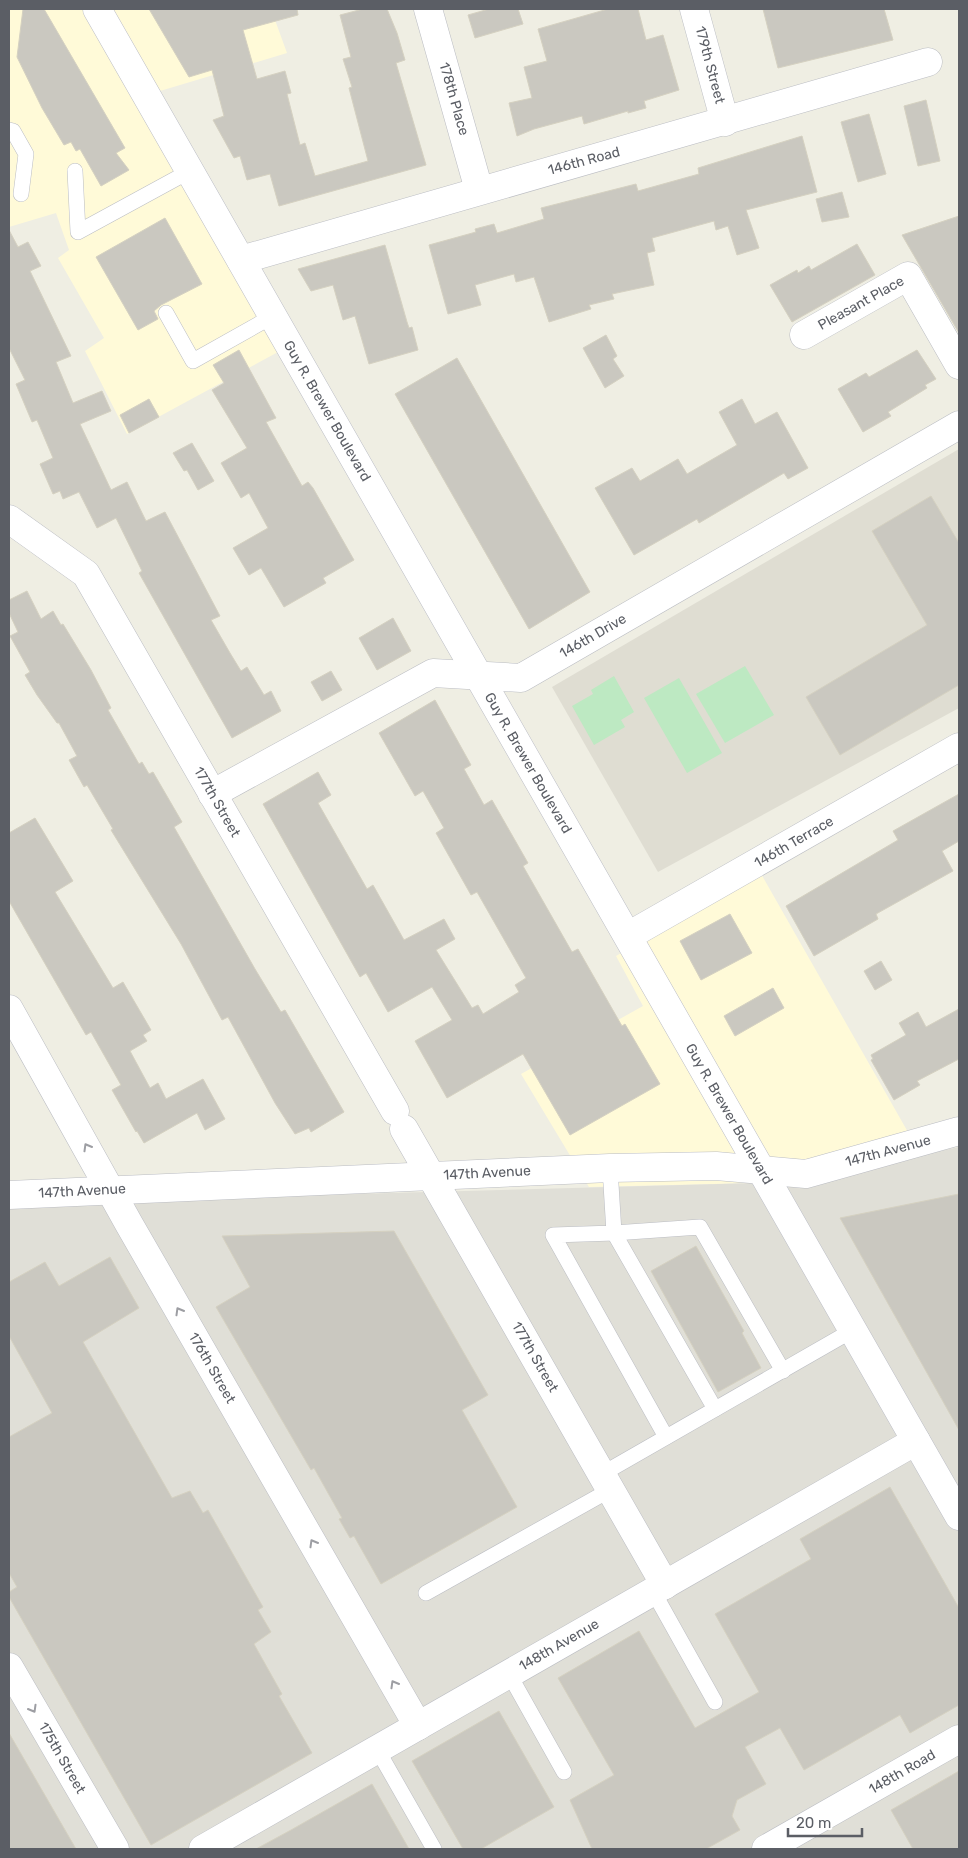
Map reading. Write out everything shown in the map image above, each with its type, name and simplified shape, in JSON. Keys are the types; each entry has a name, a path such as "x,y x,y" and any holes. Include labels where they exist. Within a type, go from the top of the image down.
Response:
{"street":[{"name":"Guy R. Brewer Boulevard","path":"97,9 959,1516"},
{"name":"178th Place","path":"428,9 479,190"},
{"name":"179th Street","path":"694,9 725,122"},
{"name":"146th Road","path":"240,260 479,190 725,122 928,62"},
{"name":"Pleasant Place","path":"804,334 908,276 959,365"},
{"name":"146th Drive","path":"212,794 433,673 521,678 959,425"},
{"name":"177th Street","path":"9,519 86,574 432,1175 606,1482 659,1588"},
{"name":"146th Terrace","path":"628,936 959,747"},
{"name":"176th Street","path":"9,1009 418,1726"},
{"name":"147th Avenue","path":"9,1195 610,1168 716,1166 806,1174 959,1131"},
{"name":"148th Avenue","path":"202,1849 916,1441"},
{"name":"175th Street","path":"9,1667 114,1849"},
{"name":"148th Road","path":"766,1849 959,1739"}],"lane":[{"path":"9,130 14,131 26,154 21,194"},
{"path":"75,171 78,232 190,171"},
{"path":"166,313 193,361 272,316"},
{"path":"610,1168 614,1233 715,1409"},
{"path":"666,1437 553,1235 700,1227 783,1371"},
{"path":"426,1593 606,1482 666,1437 854,1330"},
{"path":"659,1588 715,1702"},
{"path":"509,1674 564,1772"},
{"path":"377,1749 434,1849"}],"shaded area":[{"path":"9,9 271,9 287,53 150,94 291,345 127,434 85,351 104,338 58,258 69,250 56,213 9,227"},
{"path":"959,449 959,708 658,872 552,687"},
{"path":"760,872 921,1155 792,1182 589,1187 521,1074 643,1006 616,956"},
{"path":"959,1147 959,1849 9,1849 9,1207 167,1199 792,1182"}],"green space":[{"path":"745,666 774,715 725,743 696,694"},
{"path":"614,676 634,712 621,720 625,727 594,745 572,706 593,694 591,690"},
{"path":"679,678 722,753 687,773 644,698"}],"building":[{"path":"23,9 44,9 125,148 116,153 129,170 101,186 80,149 76,151 71,142 64,145 42,108 17,57"},
{"path":"149,9 297,9 298,15 243,30 257,79 285,71 291,93 287,94 300,145 305,143 315,176 368,161 349,88 352,87 343,59 351,57 340,15 363,9 387,9 405,60 396,63 426,165 279,206 270,174 247,180 240,156 234,158 213,120 224,116 212,70 189,77"},
{"path":"489,9 518,9 523,24 475,38 468,15"},
{"path":"608,9 638,9 646,40 663,35 679,90 644,101 646,108 628,113 628,111 584,124 582,116 534,129 517,136 509,103 532,98 524,67 547,61 538,29"},
{"path":"763,9 884,9 893,40 778,68"},
{"path":"926,100 940,161 918,166 904,106"},
{"path":"869,114 886,174 858,182 841,122"},
{"path":"802,136 817,192 746,210 759,248 737,255 728,226 716,230 714,221 652,238 655,251 647,253 654,285 612,294 614,299 589,305 591,309 549,322 534,277 516,282 514,274 475,285 481,305 448,314 429,245 476,232 475,229 494,224 497,233 544,219 541,208 636,184 638,191 699,174 698,168"},
{"path":"842,192 849,217 822,222 816,199"},
{"path":"959,216 959,333 902,235"},
{"path":"165,218 202,284 161,305 154,311 158,319 138,330 96,257"},
{"path":"9,230 18,247 28,242 41,266 30,271 71,356 56,362 73,403 102,391 111,411 80,424 111,490 127,482 146,521 165,512 220,616 211,620 230,653 241,671 247,667 264,695 271,691 281,711 232,738 139,573 142,571 116,518 97,528 79,492 63,499 60,491 53,494 40,464 53,458 37,420 32,422 16,384 25,380 9,348"},
{"path":"857,244 875,275 792,322 770,285 797,270 798,273 809,266 811,270"},
{"path":"385,245 407,322 409,328 412,327 418,350 369,364 355,316 343,320 333,285 311,291 298,269"},
{"path":"606,335 617,356 613,359 624,376 605,388 583,348"},
{"path":"239,350 276,418 266,422 302,486 308,482 313,488 354,560 323,578 326,583 284,607 261,568 249,575 233,548 268,528 249,493 241,498 221,463 247,448 212,390 224,383 213,365"},
{"path":"917,350 936,379 925,385 927,388 888,412 891,416 863,432 838,389 866,373 869,377"},
{"path":"457,358 590,592 529,629 395,394"},
{"path":"149,399 159,417 129,433 120,415"},
{"path":"742,399 755,424 777,412 808,468 788,479 784,473 699,523 697,519 634,555 595,488 632,468 640,481 678,459 687,474 737,445 719,412"},
{"path":"192,443 214,481 198,490 187,470 184,471 173,453"},
{"path":"931,496 959,543 959,685 840,755 806,697 927,625 872,531"},
{"path":"27,591 41,619 53,611 91,670 111,708 108,710 139,764 142,762 149,774 153,772 182,822 174,827 255,969 281,1012 285,1010 344,1112 311,1132 309,1128 295,1134 275,1103 228,1017 222,1020 181,944 111,830 113,829 87,785 84,787 69,760 77,756 59,723 57,723 37,695 25,675 30,672 10,636 18,632 9,613 9,600"},
{"path":"393,618 411,651 377,670 359,638"},
{"path":"331,671 342,690 322,701 311,682"},
{"path":"435,700 471,765 464,769 484,805 492,800 528,863 523,866 572,952 578,949 622,1026 625,1024 660,1084 570,1135 523,1054 447,1098 415,1041 452,1020 432,987 388,1012 366,973 360,977 263,804 318,772 331,795 318,803 367,889 373,885 404,940 444,919 455,939 436,950 472,1008 478,1005 483,1014 519,992 515,985 526,978 477,892 471,895 436,833 444,828 423,791 415,796 379,733"},
{"path":"959,794 959,841 942,851 953,871 876,914 878,919 814,956 786,906 898,840 893,831"},
{"path":"35,818 73,881 55,892 113,988 123,982 151,1030 143,1035 147,1041 130,1051 150,1088 158,1083 166,1099 203,1079 225,1119 205,1130 197,1113 144,1143 136,1132 112,1090 121,1085 91,1032 86,1035 9,901 9,833"},
{"path":"730,914 752,953 701,980 680,941"},
{"path":"881,961 892,980 875,990 864,971"},
{"path":"773,988 784,1008 735,1036 724,1016"},
{"path":"959,1009 959,1059 917,1081 920,1085 894,1100 871,1060 873,1059 871,1055 906,1035 899,1023 918,1012 926,1027"},
{"path":"959,1194 959,1430 840,1218"},
{"path":"394,1231 488,1395 462,1410 517,1507 381,1584 354,1536 350,1538 339,1519 342,1518 314,1468 311,1470 216,1307 250,1287 222,1236"},
{"path":"696,1246 744,1331 742,1333 761,1368 718,1392 651,1271"},
{"path":"110,1257 139,1308 83,1342 172,1498 190,1491 203,1513 208,1510 263,1607 258,1610 271,1632 254,1644 282,1694 279,1696 312,1753 151,1845 9,1597 9,1592 17,1587 9,1573 9,1437 52,1413 9,1336 9,1282 45,1262 59,1286"},
{"path":"890,1487 959,1608 959,1705 910,1733 900,1715 804,1770 780,1728 745,1747 766,1784 737,1800 732,1816 740,1830 706,1849 592,1849 570,1800 614,1775 558,1678 639,1631 695,1728 759,1692 715,1614 811,1559 800,1539"},
{"path":"499,1711 554,1807 481,1849 463,1849 412,1761"},
{"path":"9,1733 76,1849 9,1849"},
{"path":"959,1771 959,1849 913,1849 891,1810"},
{"path":"372,1784 409,1849 256,1849 291,1830"}]}
